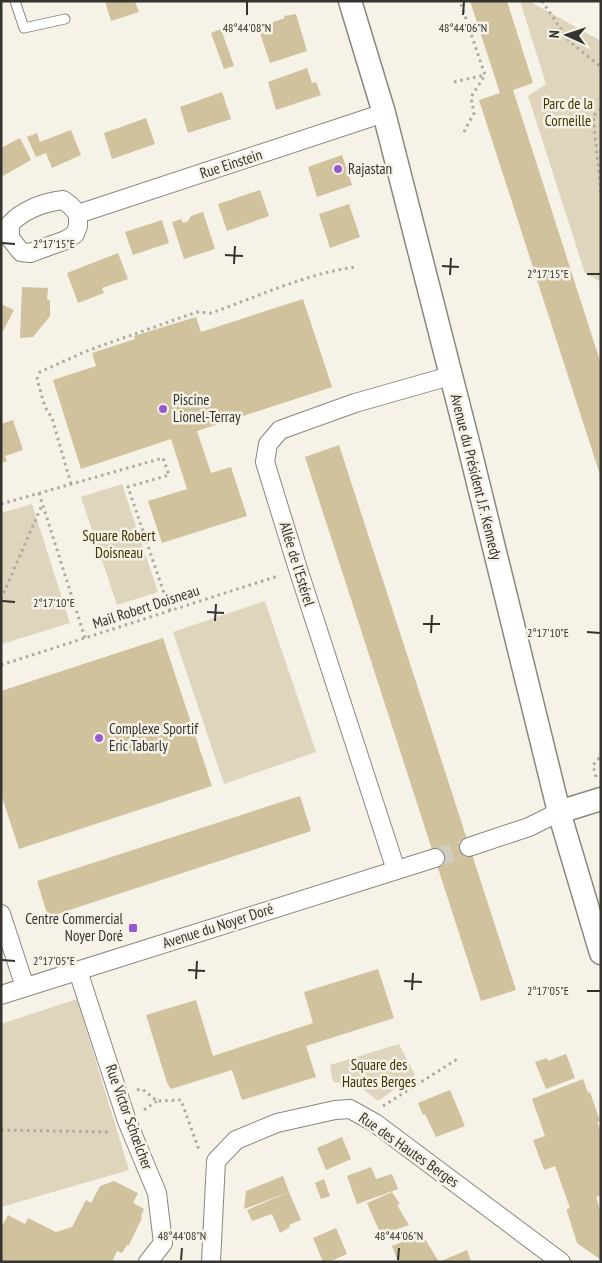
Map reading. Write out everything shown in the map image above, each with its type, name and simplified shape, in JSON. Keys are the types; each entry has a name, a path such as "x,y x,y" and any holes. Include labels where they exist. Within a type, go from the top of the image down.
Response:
{"street":[{"name":"Avenue du Président J.F. Kennedy","path":"350,1 384,113 559,812 601,953"},
{"name":"Rue Einstein","path":"78,214 384,113"},
{"name":"Allée de l'Estérel","path":"396,870 265,462 268,444 280,430 355,403 450,376"},
{"path":"469,847 529,827 600,792"},
{"name":"Avenue du Noyer Doré","path":"1,995 434,858"},
{"path":"1,914 25,987"},
{"name":"Rue Victor Schœlcher","path":"78,971 127,1121 157,1193 163,1243 148,1262"},
{"name":"Rue des Hautes Berges","path":"215,1167 236,1140 277,1123 335,1110 350,1109 366,1117 561,1262"},
{"path":"212,1262 215,1167"}],"lane":[{"path":"15,1 24,28 65,19"}],"path":[{"path":"460,1 484,75"},
{"path":"542,1 569,41 601,67"},
{"path":"454,82 484,75"},
{"path":"464,132 474,113 470,97 484,75"},
{"path":"601,109 593,116 601,192"},
{"path":"71,484 52,418 45,407 37,379 40,372 89,350 197,312 210,314 304,280 335,270 355,267"},
{"path":"1,504 163,458 168,475 128,487 170,611"},
{"path":"39,493 85,638"},
{"path":"1,599 42,504"},
{"name":"Mail Robert Doisneau","path":"1,665 298,569"},
{"path":"600,792 593,765 601,756"},
{"path":"366,1117 459,1058"},
{"path":"119,1095 142,1089 157,1101"},
{"path":"1,1130 117,1132 127,1121 157,1101 181,1100 199,1150 215,1167"}],"green space":[{"name":"Parc de la Corneille","path":"520,1 529,1 601,41 601,282 585,273 528,96 546,84"},
{"name":"Square Robert Doisneau","path":"122,484 158,592 117,605 81,497"},
{"path":"32,504 70,623 2,644 1,513"},
{"path":"265,601 316,752 224,784 173,632"},
{"path":"77,999 129,1170 1,1207 1,1024"},
{"name":"Square des Hautes Berges","path":"399,1044 415,1075 378,1101 358,1085 333,1082 330,1065"}],"building":[{"path":"105,1 135,1 139,12 111,21"},
{"path":"470,1 507,1 533,83 513,90 601,364 601,478 479,100 500,93"},
{"path":"296,14 307,51 270,63 258,27 285,18 284,16"},
{"path":"221,29 234,66 224,69 211,33"},
{"path":"307,68 312,83 316,82 321,95 276,110 268,82"},
{"path":"222,92 231,119 188,133 180,107"},
{"path":"146,118 155,144 112,159 104,133"},
{"path":"71,130 81,155 52,168 46,153 36,157 27,137 37,133 40,142"},
{"path":"20,138 31,160 1,177 1,148"},
{"path":"342,155 352,185 317,197 308,167"},
{"path":"260,190 269,216 227,231 218,204"},
{"path":"349,204 360,237 330,248 319,214"},
{"path":"203,212 215,249 184,259 172,222 181,219 183,223 188,221 191,216"},
{"path":"162,220 169,243 133,255 125,232"},
{"path":"118,253 128,279 102,288 104,293 78,303 67,273"},
{"path":"22,287 48,288 47,300 50,300 50,316 33,337 20,338"},
{"name":"Piscine Lionel-Terray","path":"303,299 332,387 197,431 211,473 231,467 247,516 162,543 148,501 187,489 171,439 81,469 53,380 96,366 92,353 135,339 134,336 196,317 201,332"},
{"path":"1,304 14,310 1,335"},
{"path":"13,420 23,450 5,456 7,461 1,463 1,424"},
{"path":"339,445 516,990 481,1001 305,457"},
{"name":"Complexe Sportif Eric Tabarly","path":"163,638 212,786 19,849 1,794 1,691"},
{"path":"300,796 311,831 48,917 37,881"},
{"path":"378,969 394,1018 306,1046 316,1077 242,1100 232,1070 171,1089 167,1083 146,1015 196,1000 213,1056 313,1023 304,992"},
{"path":"566,1054 575,1078 546,1089 535,1062 547,1058 548,1061"},
{"path":"583,1079 588,1093 590,1092 600,1121 597,1122 601,1132 601,1195 596,1197 601,1213 601,1260 577,1243 567,1211 570,1208 555,1166 544,1170 533,1140 545,1136 532,1099"},
{"path":"450,1090 465,1126 436,1137 418,1103"},
{"path":"342,1137 351,1159 326,1170 317,1148"},
{"path":"371,1167 376,1179 392,1174 398,1189 357,1204 347,1176"},
{"path":"283,1176 289,1192 244,1209 246,1191"},
{"path":"324,1179 330,1196 321,1199 315,1183"},
{"path":"114,1181 138,1193 133,1203 144,1209 142,1218 129,1245 127,1245 122,1253 117,1251 112,1262 1,1262 1,1223 3,1224 8,1215 25,1224 28,1218 56,1232 72,1227 86,1200 91,1203 100,1186"},
{"path":"289,1192 301,1220 289,1225 290,1227 280,1233 272,1214 252,1221 247,1210"},
{"path":"392,1192 400,1204 397,1205 409,1225 381,1235 367,1203"},
{"path":"336,1228 347,1254 329,1262 323,1262 313,1238"},
{"path":"422,1234 439,1262 398,1262 392,1246"},
{"path":"467,1250 471,1262 439,1262"}],"tunnel":[{"path":"435,858 469,847"}],"place":[{"name":"Rajastan","path":"338,169"},
{"name":"Piscine Lionel-Terray","path":"163,409"},
{"name":"Complexe Sportif Eric Tabarly","path":"99,738"},
{"name":"Centre Commercial Noyer Doré","path":"133,928"}]}
